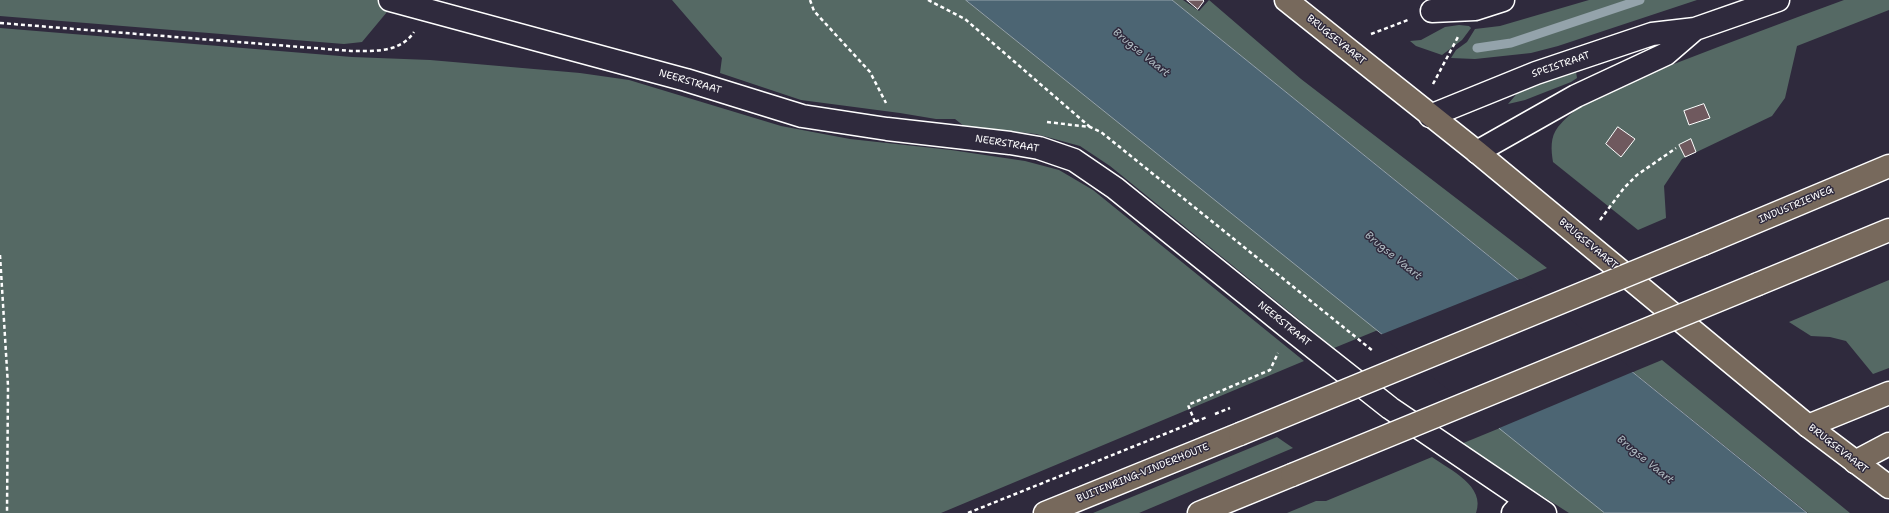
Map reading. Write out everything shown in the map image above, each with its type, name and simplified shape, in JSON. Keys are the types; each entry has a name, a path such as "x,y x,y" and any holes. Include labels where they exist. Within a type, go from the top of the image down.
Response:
{"main road":[{"name":"BRUGSEVAART","path":"1286,0 1477,152 1808,426 1889,487"},
{"name":"INDUSTRIEWEG","path":"1240,434 1889,166"},
{"path":"1199,513 1889,230"},
{"path":"1808,426 1889,393"},
{"name":"BUITENRING-VINDERHOUTE","path":"1046,513 1240,434"},
{"path":"1855,462 1889,444"}],"street":[{"name":"NEERSTRAAT","path":"390,0 686,80 802,116 887,129 1039,148 1074,160 1115,188 1290,330 1519,507 1545,513"},
{"path":"1432,11 1474,9 1503,0"},
{"name":"SPEISTRAAT","path":"1426,112 1652,34 1695,30 1778,0"},
{"name":"SPEISTRAAT","path":"1477,152 1576,96 1666,54 1695,30"}],"path":[{"path":"810,0 814,10 870,72 886,103 887,129"},
{"path":"928,0 965,19 1090,127"},
{"path":"1426,112 1447,57 1474,9"},
{"path":"0,23 351,51 373,51 393,48 408,42 416,29 423,10"},
{"path":"1342,46 1432,11"},
{"path":"1584,240 1624,188 1637,175 1676,148"},
{"path":"0,255 8,386 7,513"},
{"path":"968,513 1195,422 1188,405 1270,370"}],"green space":[{"path":"0,0 397,0 362,42 344,44 0,16"},
{"path":"672,0 966,0 1378,330 1334,348 1110,166 1080,146 1036,134 964,126 955,119 936,119 801,100 720,73 722,58"},
{"path":"1172,0 1183,0 1199,11 1209,0 1301,79 1547,268 1519,280"},
{"path":"1589,0 1697,0 1558,46 1531,53 1475,59 1451,58 1456,50 1467,42 1475,29 1500,26"},
{"path":"1844,0 1889,0 1889,10 1797,46 1785,98 1772,116 1682,159 1664,186 1666,218 1638,230 1553,162 1552,144 1555,131 1569,116 1596,97 1644,76"},
{"path":"1459,25 1469,26 1471,28 1462,40 1442,55 1416,46 1410,41 1421,40 1445,27"},
{"path":"0,28 352,57 430,60 580,73 629,80 781,126 850,139 951,150 1025,161 1059,170 1093,190 1304,361 941,513 0,513"},
{"path":"1571,72 1576,72 1577,78 1571,82 1525,100 1508,104 1520,90"},
{"path":"1889,280 1889,368 1873,374 1846,341 1830,337 1811,336 1789,322"},
{"path":"1662,360 1850,513 1808,513 1633,372"},
{"path":"1500,428 1606,513 1569,513 1461,444"},
{"path":"1277,437 1293,448 1139,513 1093,513"},
{"path":"1432,457 1456,473 1471,487 1476,495 1478,503 1476,513 1287,513 1316,501 1326,501"}],"water":[{"name":"Brugse Vaart","path":"966,0 1172,0 1807,513 1605,513"}],"pier":[{"path":"1520,279 1635,371 1497,429 1380,335"}],"building":[{"path":"1187,0 1203,0 1204,1 1198,9"},
{"path":"1704,104 1710,118 1689,125 1684,111"},
{"path":"1618,127 1635,139 1621,157 1606,144"},
{"path":"1691,139 1696,152 1685,157 1679,145"}],"waterway":[{"path":"1477,48 1511,43 1640,0"}]}
